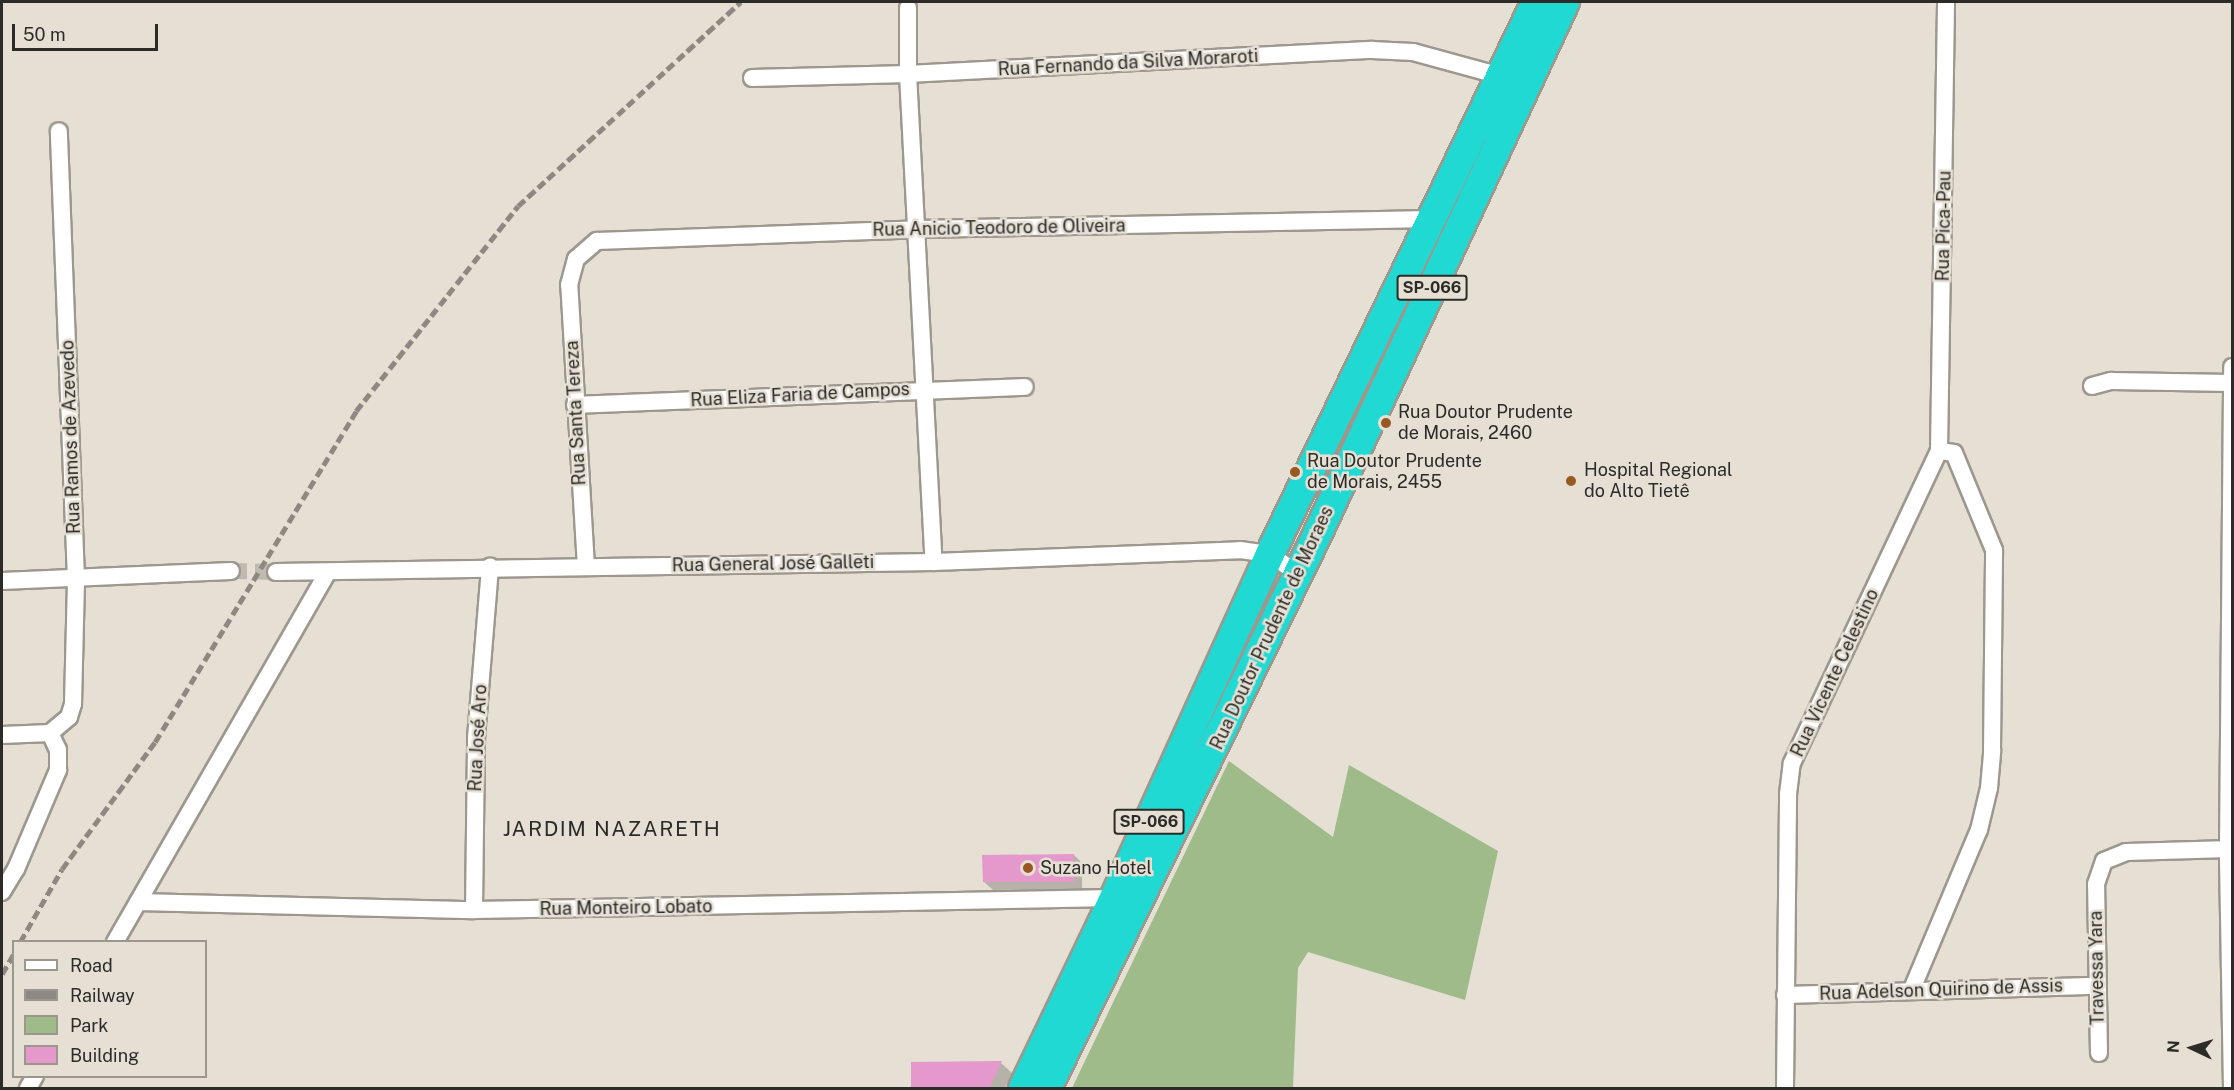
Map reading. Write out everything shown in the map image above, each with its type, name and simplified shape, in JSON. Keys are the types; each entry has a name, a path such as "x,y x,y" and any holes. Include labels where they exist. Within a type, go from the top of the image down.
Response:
{"highway":[{"name":"Rua Doutor Prudente de Moraes","path":"1023,1089 1114,898 1270,554 1536,2"},
{"name":"Rua Doutor Prudente de Moraes","path":"1047,1089 1196,789 1565,2"}],"street":[{"name":"Rua Pica-Pau","path":"1939,451 1946,2"},
{"path":"908,8 908,74 919,229 934,562"},
{"name":"Rua Fernando da Silva Moraroti","path":"752,78 908,74 1372,50 1413,52 1501,76"},
{"name":"Rua Ramos de Azevedo","path":"50,733 69,717 73,704 76,579 59,131"},
{"name":"Rua Anicio Teodoro de Oliveira","path":"576,259 597,242 615,238 919,229 1430,219"},
{"name":"Rua Santa Tereza","path":"576,259 569,285 586,567"},
{"path":"2232,368 2230,849 2232,1089"},
{"path":"2092,386 2111,381 2232,383"},
{"name":"Rua Eliza Faria de Campos","path":"575,405 927,389 1025,387"},
{"path":"1912,989 1979,830 1989,788 1992,750 1994,550 1954,453 1939,451"},
{"name":"Rua Vicente Celestino","path":"1785,1089 1788,794 1792,763 1939,451"},
{"name":"Rua General José Galleti","path":"276,572 934,562 1240,550 1270,554"},
{"path":"1270,554 1296,573"},
{"name":"Rua José Aro","path":"474,910 476,738 490,567"},
{"path":"2,580 76,579 231,571"},
{"path":"116,940 327,573"},
{"path":"2,735 50,733 58,750 58,770 16,869 2,892"},
{"name":"Travessa Yara","path":"2099,1053 2096,884 2099,869 2113,855 2230,849"},
{"name":"Rua Monteiro Lobato","path":"138,902 474,910 1114,898"},
{"name":"Rua Adelson Quirino de Assis","path":"1785,995 1912,989 2097,986"}],"green space":[{"path":"1229,761 1333,837 1349,765 1498,851 1465,1000 1308,952 1298,968 1293,1088 1072,1088"}],"building":[{"name":"Suzano Hotel","path":"1074,854 1074,882 983,882 982,855"},
{"path":"1002,1061 989,1089 911,1089 911,1062"}],"tunnel":[{"path":"231,571 276,572"}],"railway":[{"path":"21,940 62,869 155,742 356,411 518,206 741,2"},
{"path":"2,974 12,956"}],"place":[{"name":"Rua Doutor Prudente de Morais, 2460","path":"1386,423"},
{"name":"Rua Doutor Prudente de Morais, 2455","path":"1295,472"},
{"name":"Hospital Regional do Alto Tietê","path":"1571,481"},
{"name":"Suzano Hotel","path":"1028,868"}],"district":[{"name":"JARDIM NAZARETH","path":"612,829"}]}
